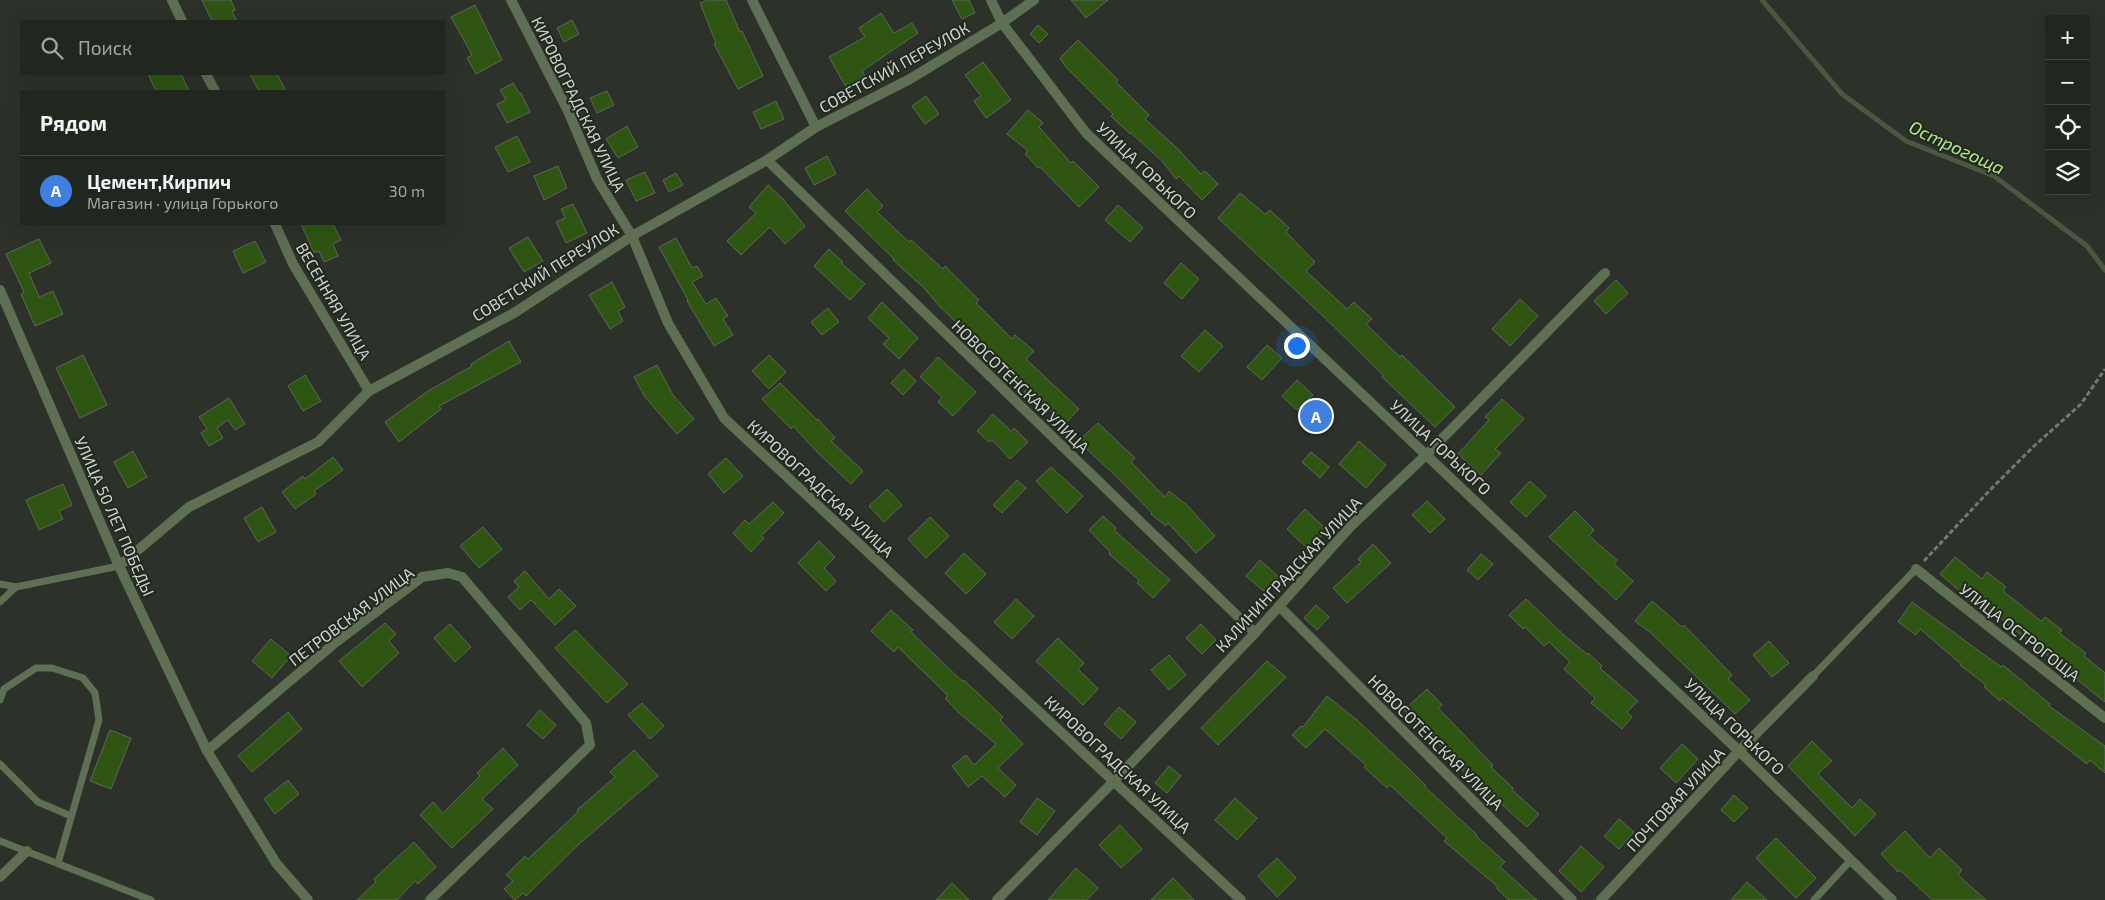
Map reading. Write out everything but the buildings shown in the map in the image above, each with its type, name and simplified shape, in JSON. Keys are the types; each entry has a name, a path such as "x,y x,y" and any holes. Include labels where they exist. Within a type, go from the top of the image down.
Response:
{"street":[{"path":"172,0 182,20"},
{"name":"КИРОВОГРАДСКАЯ УЛИЦА","path":"511,0 568,111 597,179 632,236 668,323 724,418 1241,900"},
{"path":"752,0 816,127"},
{"name":"УЛИЦА ГОРЬКОГО","path":"991,0 1002,23 1086,134 1427,454 1739,751 1892,900"},
{"name":"СОВЕТСКИЙ ПЕРЕУЛОК","path":"119,566 190,508 318,442 369,391 514,313 632,236 767,160 816,127 910,79 1002,23 1034,0"},
{"path":"207,75 214,90"},
{"name":"НОВОСОТЕНСКАЯ УЛИЦА","path":"767,160 1254,633"},
{"name":"ВЕСЕННЯЯ УЛИЦА","path":"275,225 293,264 369,391"},
{"name":"КАЛИНИНГРАДСКАЯ УЛИЦА","path":"997,900 1114,781 1254,633 1351,526 1427,454 1605,273"},
{"name":"УЛИЦА 50 ЛЕТ ПОБЕДЫ","path":"0,290 119,566 207,752"},
{"name":"УЛИЦА ОСТРОГОЩА","path":"1916,569 2105,718"},
{"name":"ПЕТРОВСКАЯ УЛИЦА","path":"207,752 336,642 422,578 448,573 462,578 586,723 590,745 430,900"},
{"name":"НОВОСОТЕНСКАЯ УЛИЦА","path":"1279,606 1572,900"},
{"name":"ПОЧТОВАЯ УЛИЦА","path":"1602,900 1739,751 1812,676"},
{"path":"207,752 276,863 308,900"},
{"path":"0,877 28,851"}],"lane":[{"path":"0,584 16,586 119,566"},
{"path":"1812,676 1916,569"},
{"path":"0,602 16,586"},
{"path":"0,700 4,689 36,668 52,668 83,678 96,693 99,720 58,863"},
{"path":"0,764 38,802 71,816"},
{"path":"0,841 151,900"},
{"path":"1814,900 1852,860"}],"path":[{"path":"1916,569 2033,447 2081,404 2105,369"}],"waterway":[{"name":"Острогоща","path":"1762,0 1842,94 1906,141 1994,176 2087,246 2105,270"}],"place":[{"name":"Цемент,Кирпич","path":"1316,416"}]}
